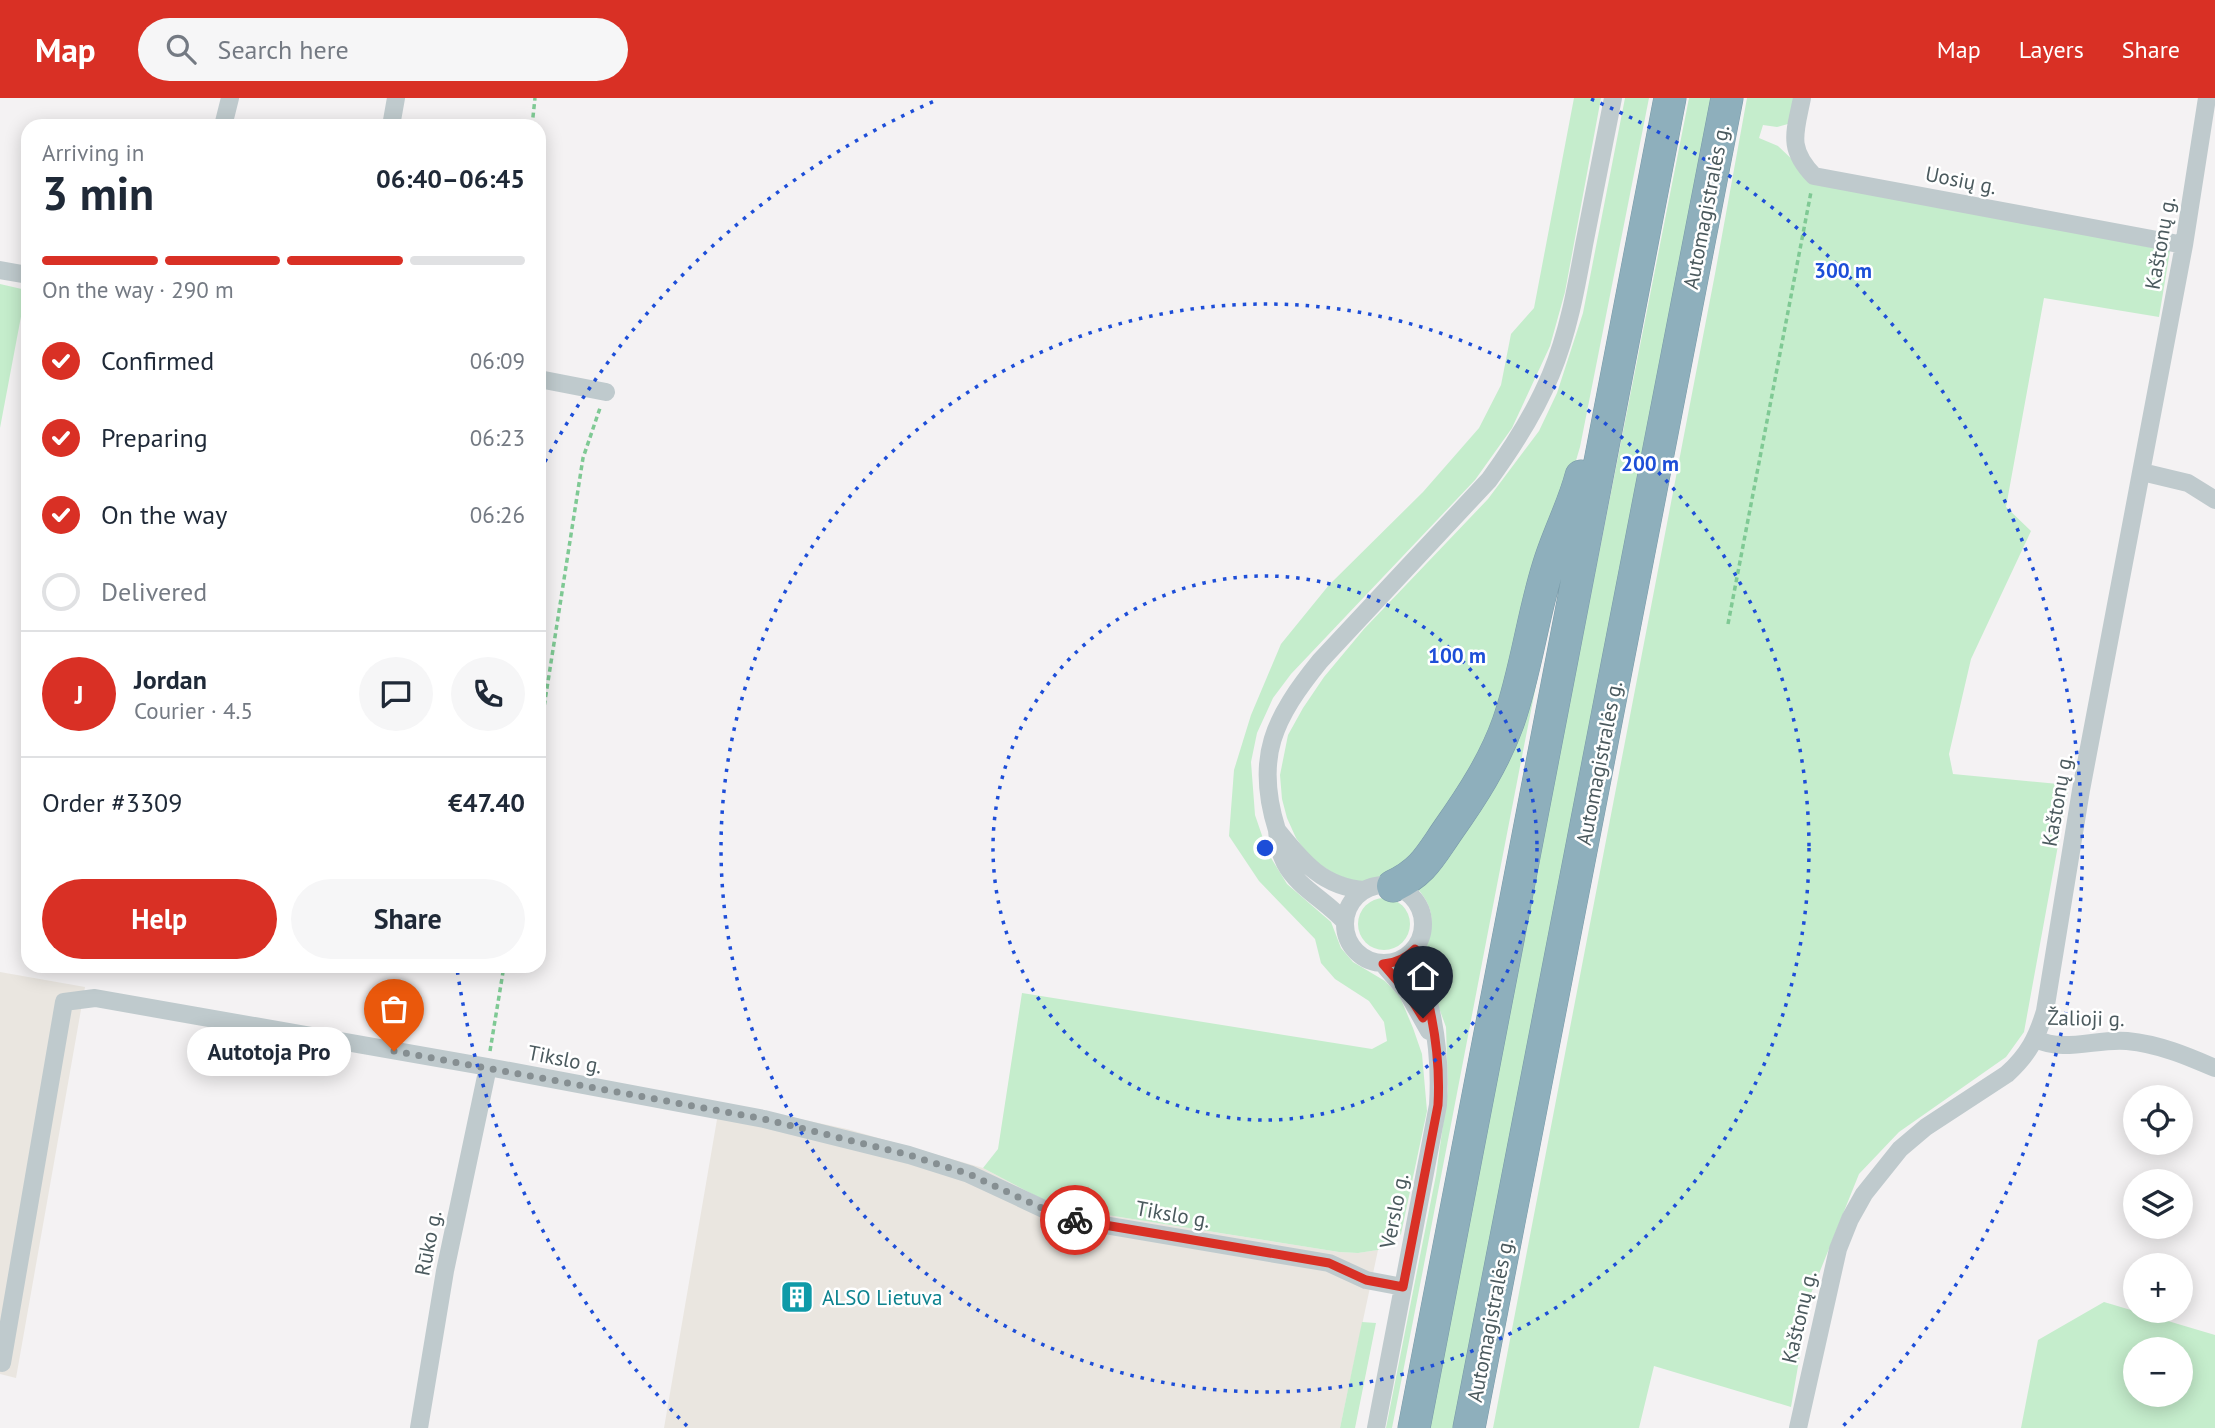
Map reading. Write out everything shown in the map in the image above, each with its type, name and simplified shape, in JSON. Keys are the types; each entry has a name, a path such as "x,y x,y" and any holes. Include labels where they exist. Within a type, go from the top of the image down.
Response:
{"highway":[{"path":"1379,888 1411,878 1424,866 1471,797 1492,760 1508,722 1548,565 1579,483 1595,420 1659,98"},
{"path":"1414,1428 1670,98"},
{"name":"Automagistralės g.","path":"1469,1428 1727,98"}],"street":[{"path":"225,119 230,98"},
{"path":"392,119 396,98"},
{"path":"1345,922 1335,910 1299,881 1285,864 1266,790 1266,767 1271,741 1283,713 1300,686 1489,480 1534,412 1551,374 1575,293 1613,98"},
{"path":"1802,98 1794,138 1800,161 1814,176"},
{"name":"Kaštonų g.","path":"1798,1428 1838,1249 1864,1194 1900,1149 1926,1127 2017,1065 2036,1039 2045,1011 2081,790 2184,245 2207,98"},
{"name":"Uosių g.","path":"1814,176 2184,245"},
{"path":"0,270 21,274"},
{"path":"546,380 606,392"},
{"path":"2142,472 2188,484 2215,500"},
{"path":"1276,830 1315,872 1333,884 1345,889 1379,888 1404,890 1413,898 1420,908 1423,931 1415,949 1403,959 1392,963 1369,961 1351,945 1346,934 1345,922 1351,904 1379,888"},
{"name":"Verslo g.","path":"1376,1428 1438,1105 1440,1078 1432,1017 1417,970 1415,949"},
{"name":"Verslo g.","path":"1383,964 1407,992 1423,1018 1434,1044"},
{"name":"Tikslo g.","path":"2,1363 64,1002 95,998 488,1067 778,1122 909,1155 969,1174 1063,1218 1329,1263 1366,1280 1403,1287"},
{"name":"Žalioji g.","path":"2036,1039 2054,1045 2128,1041 2178,1052 2215,1068"},
{"name":"Rūko g.","path":"419,1428 445,1271 488,1067"}],"path":[{"path":"533,119 536,98"},
{"path":"1728,624 1814,176"},
{"path":"546,694 583,458 606,392"},
{"path":"488,1067 503,973"}],"shaded area":[{"path":"0,972 85,987 16,1378 0,1374"},
{"path":"720,1102 847,1129 983,1168 1057,1207 1339,1252 1378,1250 1340,1428 664,1428"}],"green space":[{"path":"1574,98 1601,98 1565,292 1550,346 1512,428 1475,480 1291,674 1273,698 1257,733 1251,762 1255,815 1268,853 1287,884 1331,922 1341,948 1353,962 1385,981 1400,997 1422,1054 1427,1111 1401,1234 1385,1248 1358,1253 1339,1252 1057,1207 983,1168 998,1149 1022,993 1372,1049 1387,1041 1384,1022 1369,1001 1335,979 1321,963 1315,939 1259,881 1229,836 1234,770 1251,715 1281,644 1329,585 1423,492 1479,428 1501,385 1511,334 1534,308"},
{"path":"1625,98 1649,98 1580,447 1495,734 1418,860 1382,880 1357,883 1346,881 1311,859 1296,838 1287,818 1280,775 1288,735 1324,677 1364,629 1488,499 1539,431 1557,393 1583,313"},
{"path":"1689,98 1714,98 1457,1428 1426,1428"},
{"path":"1747,98 1794,98 1788,124 1777,127 1763,125 1759,138 1778,146 1817,183 2170,251 2159,317 2044,298 2006,507 2031,531 1971,659 1949,754 1953,774 2069,785 2024,1032 2006,1057 1899,1132 1859,1174 1810,1296 1791,1407 1654,1366 1639,1428 1493,1428 1715,274"},
{"path":"0,284 21,289 21,317 0,428"},
{"path":"1560,565 1392,1428 1386,1428 1436,1175 1448,1089 1446,1027 1425,970 1426,947 1431,928 1430,909 1416,887 1458,831"},
{"path":"1384,898 1394,900 1402,906 1408,914 1408,934 1402,942 1394,948 1384,950 1374,948 1366,942 1360,934 1358,924 1360,914 1366,906 1374,900"},
{"path":"2104,1302 2123,1308 2123,1323 2175,1323 2215,1335 2215,1428 2021,1428 2038,1340"},
{"path":"1362,1322 1376,1323 1355,1428 1340,1428"}],"way so far":[{"path":"394,1051 764,1119 909,1155 969,1174 1063,1218 1075,1220"}],"place":[{"name":"Autotoja Pro","path":"394,1051"},
{"name":"ALSO Lietuva","path":"797,1297"}],"route":[{"path":"1075,1220 1329,1263 1366,1280 1403,1287 1438,1105 1440,1078 1432,1017 1417,970 1415,949 1403,959 1383,964 1407,992 1423,1018"}]}
